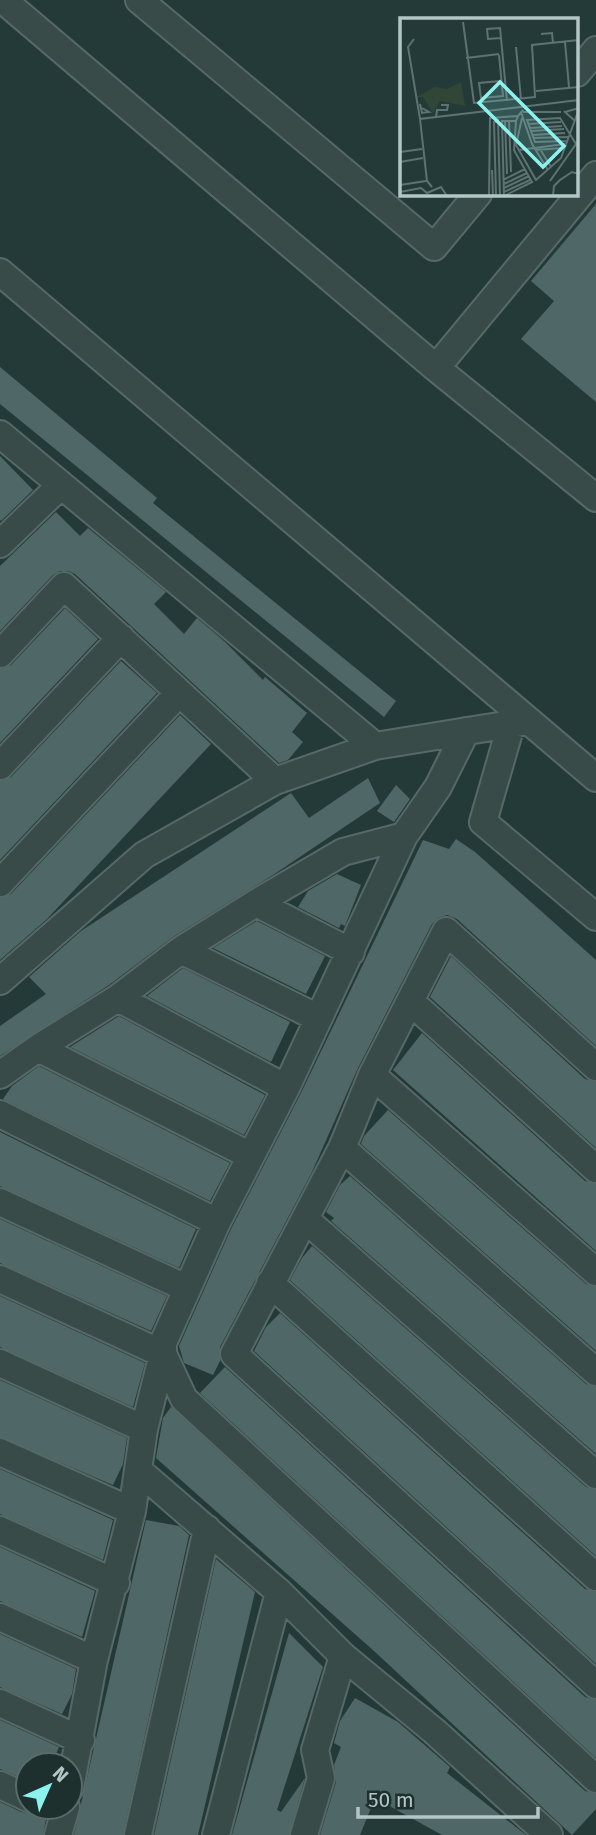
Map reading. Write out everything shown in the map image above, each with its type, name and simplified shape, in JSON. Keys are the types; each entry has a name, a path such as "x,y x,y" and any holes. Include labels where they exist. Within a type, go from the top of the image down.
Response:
{"street":[{"path":"3,0 436,368 596,498"},
{"path":"139,0 434,247 476,196"},
{"path":"578,72 596,50"},
{"path":"436,368 596,175"},
{"path":"0,272 520,723 596,778"},
{"path":"0,434 375,746"},
{"path":"0,544 60,485"},
{"path":"0,654 64,586 275,780"},
{"path":"0,766 121,638"},
{"path":"0,883 178,693"},
{"path":"0,981 144,855 275,780 375,746 520,723"},
{"path":"520,723 483,822 596,917"},
{"path":"78,1751 94,1660 116,1583 132,1511 144,1429 163,1354 163,1343 217,1222 286,1088 404,836 438,787 467,731"},
{"path":"0,1075 118,998 181,950 256,903 343,852 404,836"},
{"path":"256,903 351,952"},
{"path":"596,1068 446,931 372,1075 342,1148 234,1354 596,1685"},
{"path":"181,950 318,1018"},
{"path":"118,998 286,1088"},
{"path":"410,1001 596,1169"},
{"path":"38,1048 251,1156"},
{"path":"372,1075 596,1272"},
{"path":"0,1114 217,1222"},
{"path":"342,1148 596,1372"},
{"path":"0,1202 186,1288"},
{"path":"305,1219 596,1475"},
{"path":"0,1279 163,1354 184,1399 596,1779"},
{"path":"270,1283 596,1577"},
{"path":"0,1363 144,1429"},
{"path":"0,1452 132,1511"},
{"path":"138,1470 279,1592 343,1656 434,1731 549,1835"},
{"path":"138,1835 207,1529"},
{"path":"0,1530 116,1583"},
{"path":"216,1835 279,1592"},
{"path":"0,1617 94,1660"},
{"path":"304,1835 321,1779 315,1750 343,1656"},
{"path":"0,1703 81,1740"}],"building":[{"path":"596,204 596,402 521,339 554,301 531,281"},
{"path":"0,367 157,498 153,503 396,701 384,717 0,404"},
{"path":"0,456 33,490 1,521 0,520"},
{"path":"56,512 80,536 88,528 166,592 154,604 184,634 197,618 263,680 265,677 307,713 292,732 303,742 288,760 279,763 75,574 60,571 53,575 0,631 0,566"},
{"path":"65,608 98,639 0,743 0,669 11,665"},
{"path":"121,661 157,693 0,860 0,781 11,777"},
{"path":"180,715 211,744 47,919 0,960 0,898 11,894"},
{"path":"368,778 380,803 273,875 173,937 109,985 0,1056 0,1026 46,994 29,977 81,931 291,793 309,818"},
{"path":"396,785 410,799 394,822 377,811"},
{"path":"456,839 475,852 596,960 596,1046 457,919 447,915 438,918 432,924 358,1068 312,1172 220,1347 220,1361 213,1375 184,1363 179,1346 231,1229 300,1095 423,840 449,849"},
{"path":"337,874 361,885 345,926 341,924 339,928 298,907 308,891"},
{"path":"257,921 325,956 306,994 213,948"},
{"path":"451,956 585,1079 596,1082 596,1148 430,997"},
{"path":"183,968 290,1022 271,1062 147,996"},
{"path":"119,1016 265,1095 244,1135 70,1047"},
{"path":"422,1033 585,1181 596,1184 596,1251 393,1070"},
{"path":"39,1066 230,1163 210,1201 3,1099 12,1086"},
{"path":"388,1110 586,1284 596,1287 596,1351 361,1144 364,1136"},
{"path":"0,1132 196,1229 179,1268 0,1186"},
{"path":"350,1176 586,1384 596,1387 596,1454 331,1221 334,1218 326,1212 340,1185"},
{"path":"0,1219 167,1296 151,1331 0,1263"},
{"path":"312,1246 586,1487 596,1490 596,1556 290,1280"},
{"path":"0,1296 145,1363 133,1407 0,1347"},
{"path":"280,1313 585,1589 596,1592 596,1664 254,1351 266,1327"},
{"path":"225,1367 585,1697 596,1700 596,1758 200,1393"},
{"path":"0,1380 127,1438 123,1464 113,1485 0,1437"},
{"path":"171,1407 585,1791 596,1794 596,1809 572,1835 374,1651 156,1458 163,1418"},
{"path":"0,1469 113,1520 103,1560 0,1514"},
{"path":"146,1520 179,1526 189,1535 123,1835 74,1835 77,1821 84,1821 84,1791"},
{"path":"0,1547 95,1591 82,1637 0,1601"},
{"path":"216,1559 255,1592 198,1835 154,1835"},
{"path":"289,1633 323,1667 277,1810 281,1812 305,1778 289,1835 232,1835"},
{"path":"0,1634 76,1669 72,1694 62,1714 0,1687"},
{"path":"355,1698 398,1722 450,1767 447,1773 526,1835 442,1835 375,1798 360,1835 320,1835 336,1782 334,1765 341,1747 334,1743 340,1721"},
{"path":"0,1720 59,1747 57,1751 14,1751 14,1775 0,1769"},
{"path":"0,1802 14,1809 14,1821 46,1821 43,1835 0,1835"}]}
